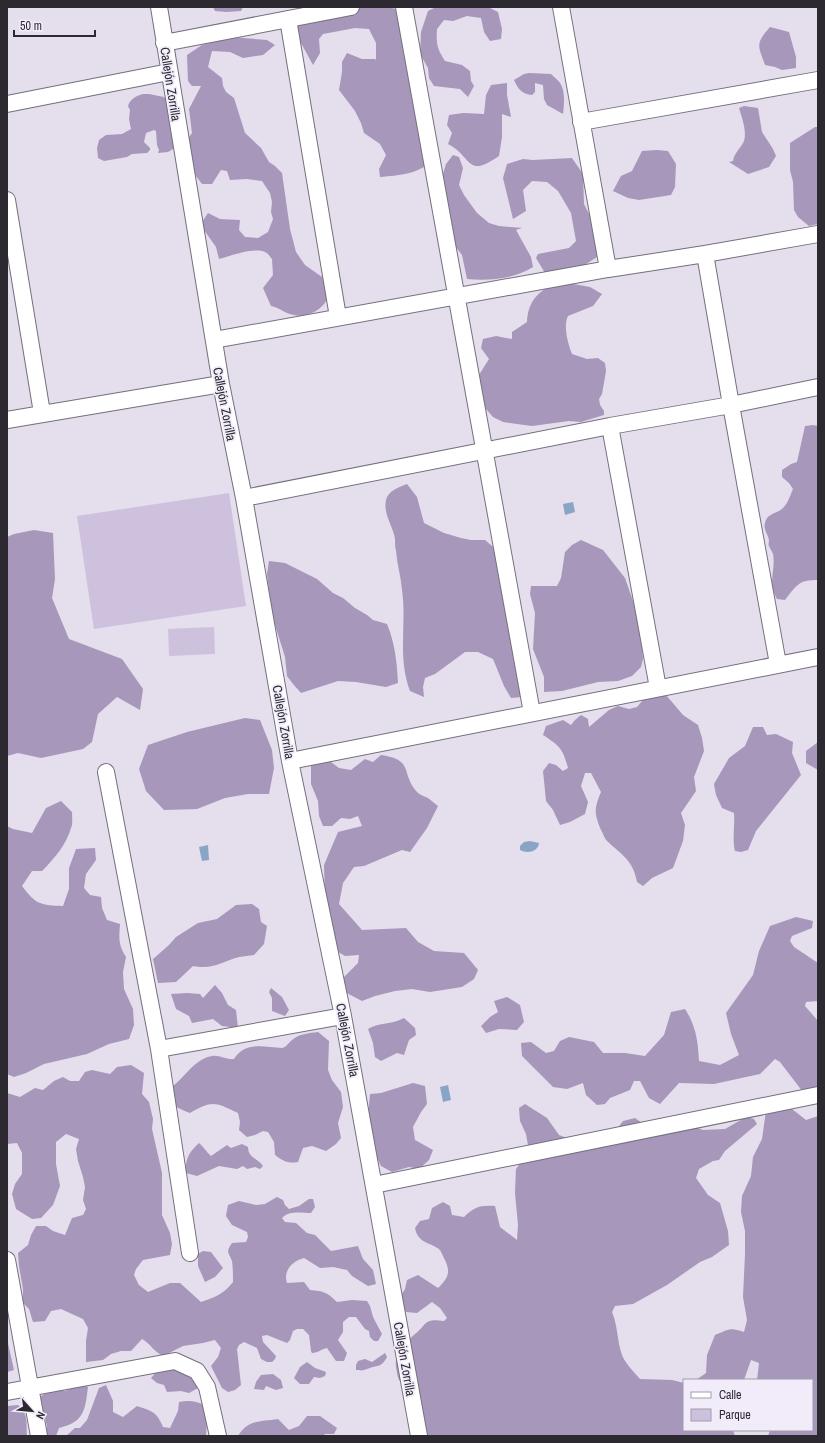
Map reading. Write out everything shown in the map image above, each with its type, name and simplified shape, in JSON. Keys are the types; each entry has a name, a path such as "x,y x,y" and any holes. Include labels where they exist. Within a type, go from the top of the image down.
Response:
{"street":[{"name":"Callejón Zorrilla","path":"158,7 221,384 244,498 290,761 344,1016 419,1436"},
{"path":"164,43 351,7"},
{"path":"404,7 532,713"},
{"path":"562,7 581,122 608,268"},
{"path":"288,19 338,317"},
{"path":"7,104 169,72"},
{"path":"581,122 818,80"},
{"path":"7,200 42,413"},
{"path":"214,340 608,268 705,254 818,234"},
{"path":"705,254 778,664"},
{"path":"7,420 221,384"},
{"path":"244,498 610,426 731,406 818,387"},
{"path":"610,426 658,688"},
{"path":"290,761 818,657"},
{"path":"106,772 159,1049 190,1253"},
{"path":"159,1049 344,1016"},
{"path":"374,1185 818,1095"},
{"path":"7,1260 39,1436"},
{"path":"7,1392 175,1361 197,1371 207,1387 218,1436"}],"green space":[{"path":"229,493 246,606 94,629 77,516"},
{"path":"214,627 215,654 169,656 168,629"}],"shaded area":[{"path":"213,7 243,7 241,11 226,12 215,11"},
{"path":"339,7 388,7 400,10 431,163 424,167 406,174 380,177 379,169 386,155 380,144 364,133 355,111 339,90 342,62 347,53 362,59 376,60 376,43 369,29 355,28 323,34 319,39 320,53 313,65 295,32 293,23"},
{"path":"436,7 488,7 498,12 502,29 501,39 490,41 484,32 481,18 467,16 453,21 444,20 437,29 438,46 445,61 462,65 470,71 471,81 474,86 468,97 460,89 434,86 429,78 428,68 420,54 421,32 428,11"},
{"path":"770,27 789,32 796,57 796,68 782,70 765,65 759,45 762,37"},
{"path":"230,37 267,40 275,45 263,55 243,58 230,52 212,51 208,67 222,78 223,86 226,92 234,98 245,133 261,148 269,162 282,173 290,229 296,252 305,265 322,277 329,286 328,298 324,305 317,311 308,315 298,316 271,306 263,288 273,275 272,259 267,253 260,251 248,251 219,259 216,247 204,230 202,222 208,213 220,219 240,220 239,230 245,237 258,238 268,232 273,219 270,193 262,181 247,179 230,180 227,171 221,170 212,184 202,184 196,176 185,143 192,133 189,109 201,86 192,86 188,81 187,55 202,45"},
{"path":"524,74 551,74 559,82 564,93 563,114 547,105 544,99 543,85 535,83 535,92 532,95 526,94 519,88 514,80"},
{"path":"507,83 507,95 511,117 502,114 502,137 499,156 481,166 470,164 456,149 448,144 452,133 447,125 449,115 463,113 484,114 486,95 491,85"},
{"path":"143,94 164,97 167,101 178,146 168,152 158,153 159,150 156,131 154,130 146,133 144,142 150,148 147,153 132,154 127,157 104,161 98,158 97,148 99,140 106,135 122,134 131,129 129,119 130,110 128,106 130,101"},
{"path":"744,106 758,108 762,132 776,156 769,167 748,174 729,162 733,161 744,141 745,129 739,108"},
{"path":"815,127 818,127 818,224 809,226 798,217 794,210 793,182 790,170 790,143"},
{"path":"642,151 668,151 676,164 675,187 671,195 639,200 628,198 613,191 621,176 632,171"},
{"path":"453,155 459,157 463,168 459,185 464,195 477,213 489,223 499,226 522,228 516,230 531,257 533,267 509,277 484,280 467,279 462,255 449,238 440,184 446,164"},
{"path":"572,158 583,174 584,204 593,222 597,257 566,277 545,273 536,258 538,254 569,248 576,241 571,213 558,191 547,182 532,181 523,190 526,211 513,219 503,178 507,164 523,159 533,160"},
{"path":"562,282 590,287 602,294 593,306 568,316 566,330 572,354 587,359 598,358 605,363 606,371 602,394 599,399 604,415 581,422 569,421 532,426 503,422 493,417 486,409 477,378 489,359 481,348 483,339 496,336 512,339 512,332 527,322 530,307 537,296 542,291"},
{"path":"805,426 818,426 818,580 802,582 795,587 785,600 777,599 772,582 774,560 769,546 765,523 770,515 783,508 789,499 793,489 782,477 782,470 797,462"},
{"path":"407,484 417,497 424,523 444,533 461,538 485,540 498,551 522,697 511,698 504,686 493,659 478,652 465,652 435,674 425,678 423,687 424,697 410,691 404,665 404,616 395,539 385,505 389,494"},
{"path":"34,530 53,533 55,579 52,598 69,639 122,659 143,689 140,710 117,697 98,714 92,742 83,749 41,758 18,753 7,756 7,537"},
{"path":"581,540 603,550 625,578 640,621 643,659 641,667 632,676 618,681 598,682 562,691 544,692 544,677 533,649 535,613 530,594 531,586 557,586 561,578 565,552 572,545"},
{"path":"269,561 285,563 317,579 333,593 343,598 373,620 387,624 395,653 398,683 386,687 356,682 338,681 301,693 287,676 285,657 272,615 267,574"},
{"path":"666,695 683,715 698,725 704,751 694,777 696,791 681,813 685,825 683,841 673,868 652,878 643,886 637,882 630,863 607,841 601,830 596,815 596,807 601,792 591,773 585,773 581,786 588,802 585,814 570,822 560,825 553,810 546,801 543,771 549,763 556,765 563,771 568,768 560,748 543,735 546,726 563,720 571,725 581,715 588,719 589,727 609,710 618,706 629,709 637,707 643,700"},
{"path":"245,718 260,720 272,750 274,768 269,794 248,794 225,798 197,809 164,810 146,791 139,769 148,745 187,732"},
{"path":"753,727 763,727 767,735 776,734 793,742 792,753 801,775 756,831 748,850 741,852 735,851 734,846 734,813 722,808 716,795 714,784 729,758 745,746"},
{"path":"818,742 818,770 806,763 806,751"},
{"path":"381,755 399,760 403,764 412,785 417,792 438,806 427,828 410,852 402,850 364,866 354,867 343,883 339,904 362,930 406,928 418,942 434,951 464,953 478,970 474,979 462,987 430,992 412,989 395,991 362,1001 343,991 341,980 358,963 359,955 345,956 335,950 325,899 324,865 338,832 362,826 358,816 350,819 341,818 332,826 323,826 319,816 318,801 311,784 311,764 327,759 339,768 351,770 365,759 373,762"},
{"path":"61,801 72,812 72,825 69,834 63,846 51,862 42,871 32,871 22,886 31,897 40,903 63,906 69,889 69,868 76,849 95,848 96,860 86,874 84,888 90,895 101,897 102,908 107,920 120,924 120,941 126,957 123,972 124,989 133,1009 134,1025 129,1039 109,1044 87,1054 44,1064 14,1077 7,1074 7,826 13,829 32,833 46,808"},
{"path":"252,904 259,909 261,922 267,926 264,944 254,955 239,957 212,966 193,966 176,982 158,983 153,959 176,937 198,923 217,919 236,905"},
{"path":"796,917 813,921 812,928 792,936 790,941 794,947 818,963 818,1001 806,1002 805,1006 818,1021 818,1093 806,1096 780,1062 775,1059 760,1074 714,1084 679,1083 660,1104 649,1098 640,1081 634,1081 630,1090 610,1098 605,1104 597,1105 586,1095 583,1083 567,1089 553,1087 522,1056 521,1043 531,1042 546,1053 554,1051 560,1041 569,1037 594,1042 603,1053 625,1053 645,1056 664,1035 671,1012 685,1009 692,1021 696,1034 699,1061 720,1065 739,1055 731,1034 726,1013 753,975 759,951 770,926"},
{"path":"215,985 222,993 228,1005 236,1010 238,1028 222,1026 213,1019 192,1023 189,1016 176,1009 171,994 200,994 203,998"},
{"path":"271,988 282,997 289,1010 285,1016 272,1011 272,998 269,992"},
{"path":"507,997 520,1005 524,1022 517,1030 499,1029 486,1033 481,1026 490,1017 498,1012 494,1001"},
{"path":"404,1018 415,1028 416,1035 409,1040 404,1055 397,1053 381,1061 375,1057 373,1043 368,1029"},
{"path":"318,1032 329,1041 328,1070 332,1080 341,1092 343,1107 338,1123 341,1138 336,1144 326,1151 312,1146 303,1148 298,1162 286,1162 275,1155 274,1142 268,1132 263,1131 247,1137 239,1130 240,1122 238,1113 219,1105 209,1104 190,1113 177,1107 171,1099 170,1088 194,1065 206,1058 215,1056 234,1059 241,1051 255,1046 282,1048 298,1036"},
{"path":"131,1065 144,1073 142,1094 149,1102 153,1119 152,1129 162,1173 162,1215 170,1233 172,1244 170,1255 143,1260 136,1269 134,1275 139,1285 148,1292 170,1283 180,1283 201,1302 215,1297 223,1292 233,1282 232,1261 228,1252 230,1246 232,1243 246,1242 248,1237 247,1232 232,1225 226,1216 228,1205 239,1201 256,1205 265,1204 277,1197 283,1200 289,1209 299,1206 309,1199 313,1199 315,1207 311,1213 292,1213 285,1215 282,1218 285,1222 296,1223 307,1233 315,1235 331,1251 358,1246 363,1259 373,1270 376,1284 368,1286 352,1276 347,1270 333,1267 320,1268 304,1258 292,1264 287,1271 287,1283 304,1282 310,1290 325,1293 337,1302 352,1300 367,1301 382,1334 378,1341 374,1341 370,1337 369,1331 365,1329 356,1317 349,1317 343,1322 343,1332 338,1340 347,1353 344,1361 336,1361 327,1348 312,1353 309,1335 303,1329 293,1331 290,1340 287,1343 267,1335 262,1336 263,1342 276,1356 272,1362 267,1362 261,1359 257,1348 244,1342 239,1345 237,1349 241,1385 235,1390 228,1392 222,1388 211,1366 218,1357 221,1348 215,1340 183,1346 163,1356 142,1339 131,1351 121,1351 111,1354 103,1360 86,1362 86,1341 88,1328 83,1319 61,1309 51,1311 45,1321 33,1322 29,1309 23,1303 23,1289 18,1253 28,1245 36,1226 46,1226 53,1231 65,1235 72,1218 83,1215 86,1209 83,1200 85,1187 76,1149 79,1139 66,1134 56,1142 56,1164 60,1186 53,1205 41,1218 32,1219 16,1209 12,1194 15,1184 22,1174 22,1153 17,1143 7,1144 7,1093 20,1097 35,1088 43,1090 54,1081 63,1077 70,1081 79,1081 85,1072 92,1070 110,1074 117,1067"},
{"path":"413,1083 425,1086 427,1104 413,1127 415,1140 433,1150 429,1160 419,1169 409,1167 392,1172 381,1166 377,1158 368,1117 370,1094 381,1093"},
{"path":"782,1099 806,1120 818,1116 818,1436 768,1436 770,1431 813,1431 813,1379 757,1379 759,1363 751,1360 744,1379 697,1379 706,1373 707,1355 715,1335 730,1329 744,1332 747,1320 743,1297 745,1231 741,1212 742,1196 751,1176 753,1157 762,1139 766,1111"},
{"path":"525,1104 547,1118 559,1135 586,1145 609,1139 623,1121 635,1118 651,1129 676,1120 703,1130 725,1129 746,1117 754,1119 757,1124 725,1151 719,1160 713,1161 699,1169 696,1178 708,1195 720,1203 728,1231 729,1245 712,1257 700,1262 667,1285 633,1304 615,1306 612,1312 623,1358 640,1379 672,1380 683,1383 683,1431 733,1431 735,1436 413,1436 415,1395 402,1384 397,1375 396,1361 398,1352 427,1322 433,1320 444,1321 447,1318 440,1308 432,1302 417,1313 406,1312 398,1300 405,1289 407,1280 418,1275 438,1288 445,1281 448,1274 448,1267 440,1250 422,1240 415,1228 420,1221 429,1219 432,1208 443,1202 450,1206 452,1215 464,1217 478,1207 495,1206 500,1227 517,1240 518,1225 515,1193 516,1169 529,1151 526,1134 520,1121 519,1108"},
{"path":"199,1143 211,1156 227,1145 231,1148 242,1144 248,1147 248,1151 251,1156 263,1166 260,1169 255,1167 247,1169 243,1166 237,1169 219,1166 197,1176 186,1173 188,1156"},
{"path":"203,1251 211,1252 223,1268 215,1277 205,1282 198,1266 198,1254"},
{"path":"7,1339 14,1370 7,1372"},
{"path":"385,1353 387,1357 381,1365 363,1370 356,1370 358,1361 365,1359 372,1362"},
{"path":"307,1362 315,1368 326,1372 325,1376 320,1378 314,1377 309,1384 300,1384 294,1378 300,1367"},
{"path":"173,1367 195,1379 198,1388 189,1393 181,1391 167,1392 164,1385 157,1383 151,1378 159,1369"},
{"path":"273,1374 281,1380 283,1388 276,1390 266,1386 264,1390 254,1389 256,1382 261,1375"},
{"path":"82,1384 88,1387 86,1403 82,1414 74,1422 59,1428 56,1436 45,1436 47,1426 38,1399 44,1394 57,1388 65,1391"},
{"path":"106,1385 113,1401 113,1412 123,1417 137,1406 147,1409 159,1418 163,1427 170,1428 178,1411 179,1402 192,1401 204,1405 207,1422 206,1436 66,1436 75,1428 80,1428 87,1420 99,1388"},
{"path":"18,1405 24,1412 27,1423 27,1436 7,1436 7,1406"},
{"path":"307,1416 320,1416 337,1428 334,1434 325,1434 323,1436 238,1436 246,1427 255,1422 278,1419 289,1430 299,1426"}],"water":[{"path":"573,502 575,512 565,515 563,504"},
{"path":"530,841 539,843 537,848 529,852 520,850 520,846 524,842"},
{"path":"208,845 209,860 202,861 199,847"},
{"path":"448,1085 451,1100 443,1102 440,1087"}]}
